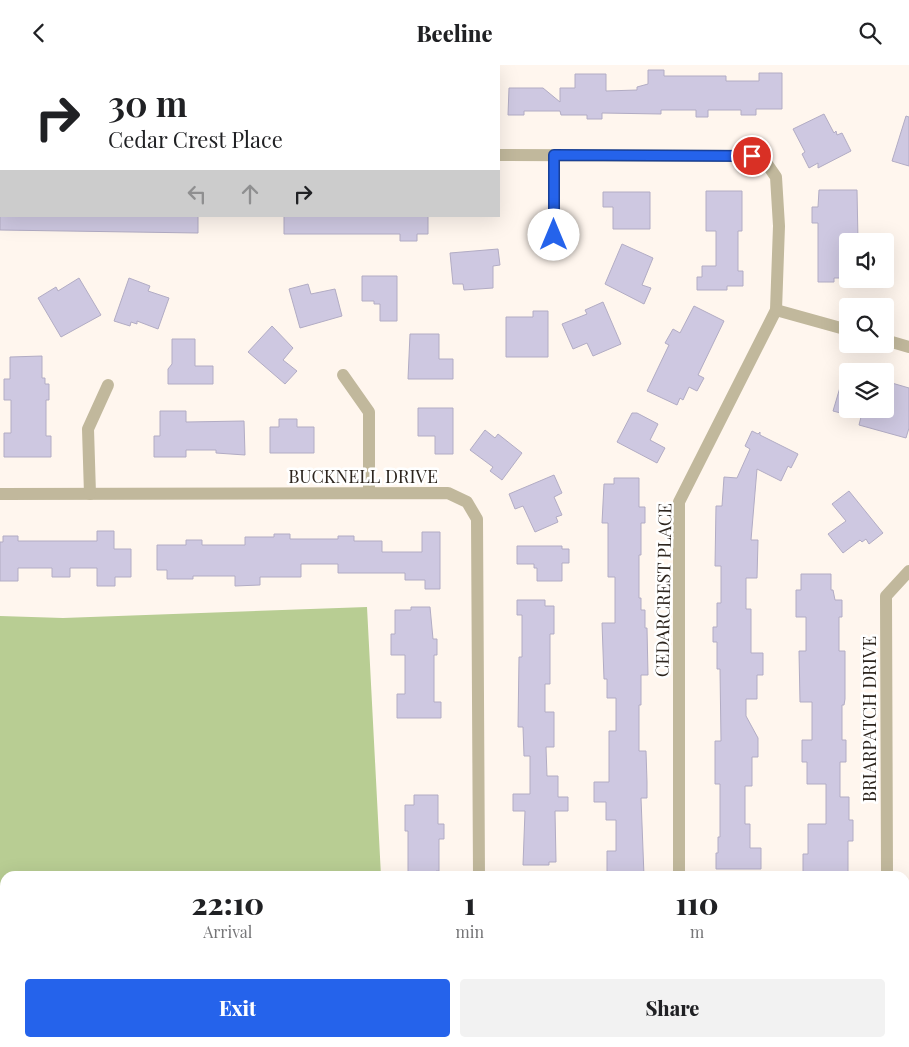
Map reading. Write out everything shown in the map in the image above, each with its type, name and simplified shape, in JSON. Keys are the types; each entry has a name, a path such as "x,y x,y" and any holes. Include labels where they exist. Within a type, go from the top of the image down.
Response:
{"street":[{"path":"500,155 554,155 554,254"},
{"name":"CEDARCREST PLACE","path":"554,155 752,156 767,164 776,177 779,227 776,310 679,502 679,871"},
{"path":"776,310 839,327"},
{"path":"894,343 909,347"},
{"path":"343,375 369,412 369,493"},
{"path":"90,494 88,429 108,385"},
{"name":"BUCKNELL DRIVE","path":"0,494 448,493 466,502 477,519 479,871"},
{"name":"BRIARPATCH DRIVE","path":"887,871 886,596 909,571"}],"green space":[{"path":"367,607 381,871 0,871 0,616 63,618"}],"building":[{"path":"648,70 664,70 664,76 726,76 726,81 759,81 759,73 782,73 782,109 756,109 756,115 741,115 741,110 708,110 708,117 696,117 696,110 661,110 661,114 602,113 602,119 587,119 587,115 561,115 560,111 524,111 524,115 508,115 509,88 543,88 560,102 560,88 575,88 575,74 606,74 606,91 637,90 637,87 648,84"},
{"path":"824,114 834,133 836,131 837,135 842,133 851,151 818,168 818,163 809,168 802,154 805,152 793,129"},
{"path":"906,116 909,117 909,166 892,161"},
{"path":"819,190 857,190 858,233 839,233 839,278 834,278 834,282 818,282 818,223 812,223 812,207 818,207"},
{"path":"706,191 742,191 742,231 738,231 738,271 743,271 743,286 727,286 727,290 697,290 697,277 702,277 702,266 716,266 716,231 706,231"},
{"path":"603,192 650,192 650,229 613,229 613,207 603,207"},
{"path":"0,217 198,217 198,233 0,230"},
{"path":"284,217 428,217 428,234 417,234 417,241 400,241 400,234 284,234"},
{"path":"622,244 653,258 642,285 651,288 644,304 605,284"},
{"path":"498,249 500,265 493,266 493,288 464,290 463,284 453,284 450,253"},
{"path":"362,276 397,276 397,321 380,321 380,304 374,304 374,301 362,301"},
{"path":"79,278 101,315 61,337 38,298 56,287 58,291"},
{"path":"129,278 150,286 148,291 169,298 158,329 137,321 137,324 131,322 130,326 114,321"},
{"path":"308,284 311,294 335,289 342,316 300,328 289,289"},
{"path":"603,302 621,344 593,356 587,343 573,349 562,324 587,314 585,310"},
{"path":"694,306 724,321 698,375 704,378 697,391 689,387 683,400 680,398 677,405 647,391 669,345 665,343 673,329 680,333"},
{"path":"533,311 548,311 548,357 506,357 506,317 533,317"},
{"path":"272,326 293,348 283,360 297,371 285,384 248,352"},
{"path":"410,334 439,334 439,359 453,359 453,379 408,379"},
{"path":"172,339 195,339 195,366 213,366 213,384 168,384 168,369 172,364"},
{"path":"42,356 42,378 45,378 45,384 49,384 49,400 46,400 46,436 51,436 51,457 4,457 4,433 11,433 11,400 4,400 4,379 10,379 10,357"},
{"path":"894,384 909,388 909,428 906,438 859,425 861,418 894,418"},
{"path":"839,391 839,413 833,411"},
{"path":"418,408 453,408 453,454 435,454 435,436 418,436"},
{"path":"160,411 186,411 186,422 244,421 245,455 216,453 216,450 186,450 186,457 154,457 154,436 160,436"},
{"path":"632,413 637,413 658,424 650,440 665,448 657,463 617,442"},
{"path":"279,419 297,419 297,427 314,427 314,453 270,453 270,427 279,427"},
{"path":"485,430 495,438 498,434 522,453 502,480 490,471 493,467 470,450"},
{"path":"752,431 758,434 760,432 760,435 798,454 791,468 788,466 781,481 757,469 751,540 758,540 757,578 746,578 746,609 751,609 751,653 763,653 763,675 757,675 757,699 746,699 746,716 758,738 758,757 752,757 752,786 745,786 745,824 750,824 750,848 761,848 761,869 716,869 718,837 720,837 720,784 715,784 715,741 721,741 720,669 717,669 717,642 713,642 713,627 717,627 717,603 721,603 721,566 715,566 716,506 722,506 724,477 737,478 750,449 745,446"},
{"path":"554,475 562,493 554,497 562,515 556,517 558,522 535,532 523,506 515,509 509,494"},
{"path":"614,478 639,478 639,507 645,507 645,523 641,523 641,555 639,555 639,598 641,598 641,610 645,610 648,675 641,675 641,705 639,705 639,751 646,751 647,782 647,798 641,798 644,871 607,871 607,851 616,851 616,820 606,820 606,802 594,802 594,782 609,782 609,731 616,731 616,698 607,698 607,679 604,679 602,623 615,623 615,577 608,577 608,523 602,523 604,484 614,484"},
{"path":"849,491 883,533 869,544 866,539 862,542 860,540 843,553 828,534 846,521 832,504"},
{"path":"97,531 114,531 114,549 131,549 131,577 115,577 115,586 97,586 97,568 70,568 70,577 52,577 52,568 18,568 18,581 0,581 0,542 3,542 3,536 18,536 18,541 97,541"},
{"path":"422,532 440,532 440,589 425,589 425,580 405,580 405,573 338,573 338,564 301,564 301,577 260,577 260,585 235,586 235,576 193,576 193,579 167,579 167,570 157,570 157,545 186,545 186,540 202,540 202,545 245,545 245,537 274,537 274,534 290,534 290,539 338,539 338,536 354,536 354,541 382,541 382,552 422,552"},
{"path":"517,546 562,546 562,549 569,549 569,563 562,563 562,581 537,581 537,568 534,568 534,564 517,564"},
{"path":"801,574 831,574 831,590 833,590 835,600 842,600 842,617 839,617 839,651 845,651 845,699 844,705 842,705 842,740 846,740 846,762 840,762 840,797 849,797 849,820 853,820 853,841 848,841 848,871 803,871 803,854 808,854 808,824 826,824 826,784 807,784 807,762 802,762 802,740 812,740 812,702 800,702 799,651 806,651 806,617 796,617 796,590 801,590"},
{"path":"517,600 545,600 545,606 554,606 554,634 550,634 550,684 545,684 545,712 554,712 554,747 546,747 547,776 558,776 558,797 568,797 568,811 555,811 556,862 549,862 549,865 523,865 525,811 513,811 513,794 530,794 530,756 524,756 523,727 518,727 522,615 517,615"},
{"path":"411,607 430,607 433,639 437,639 437,655 434,655 434,702 441,702 441,718 397,718 397,694 405,694 405,655 391,655 391,634 395,634 395,610 411,610"},
{"path":"414,795 438,795 438,824 444,824 444,839 439,839 439,871 408,871 408,831 405,831 405,805 414,805"}],"route":[{"path":"554,235 554,155 752,156"}]}
